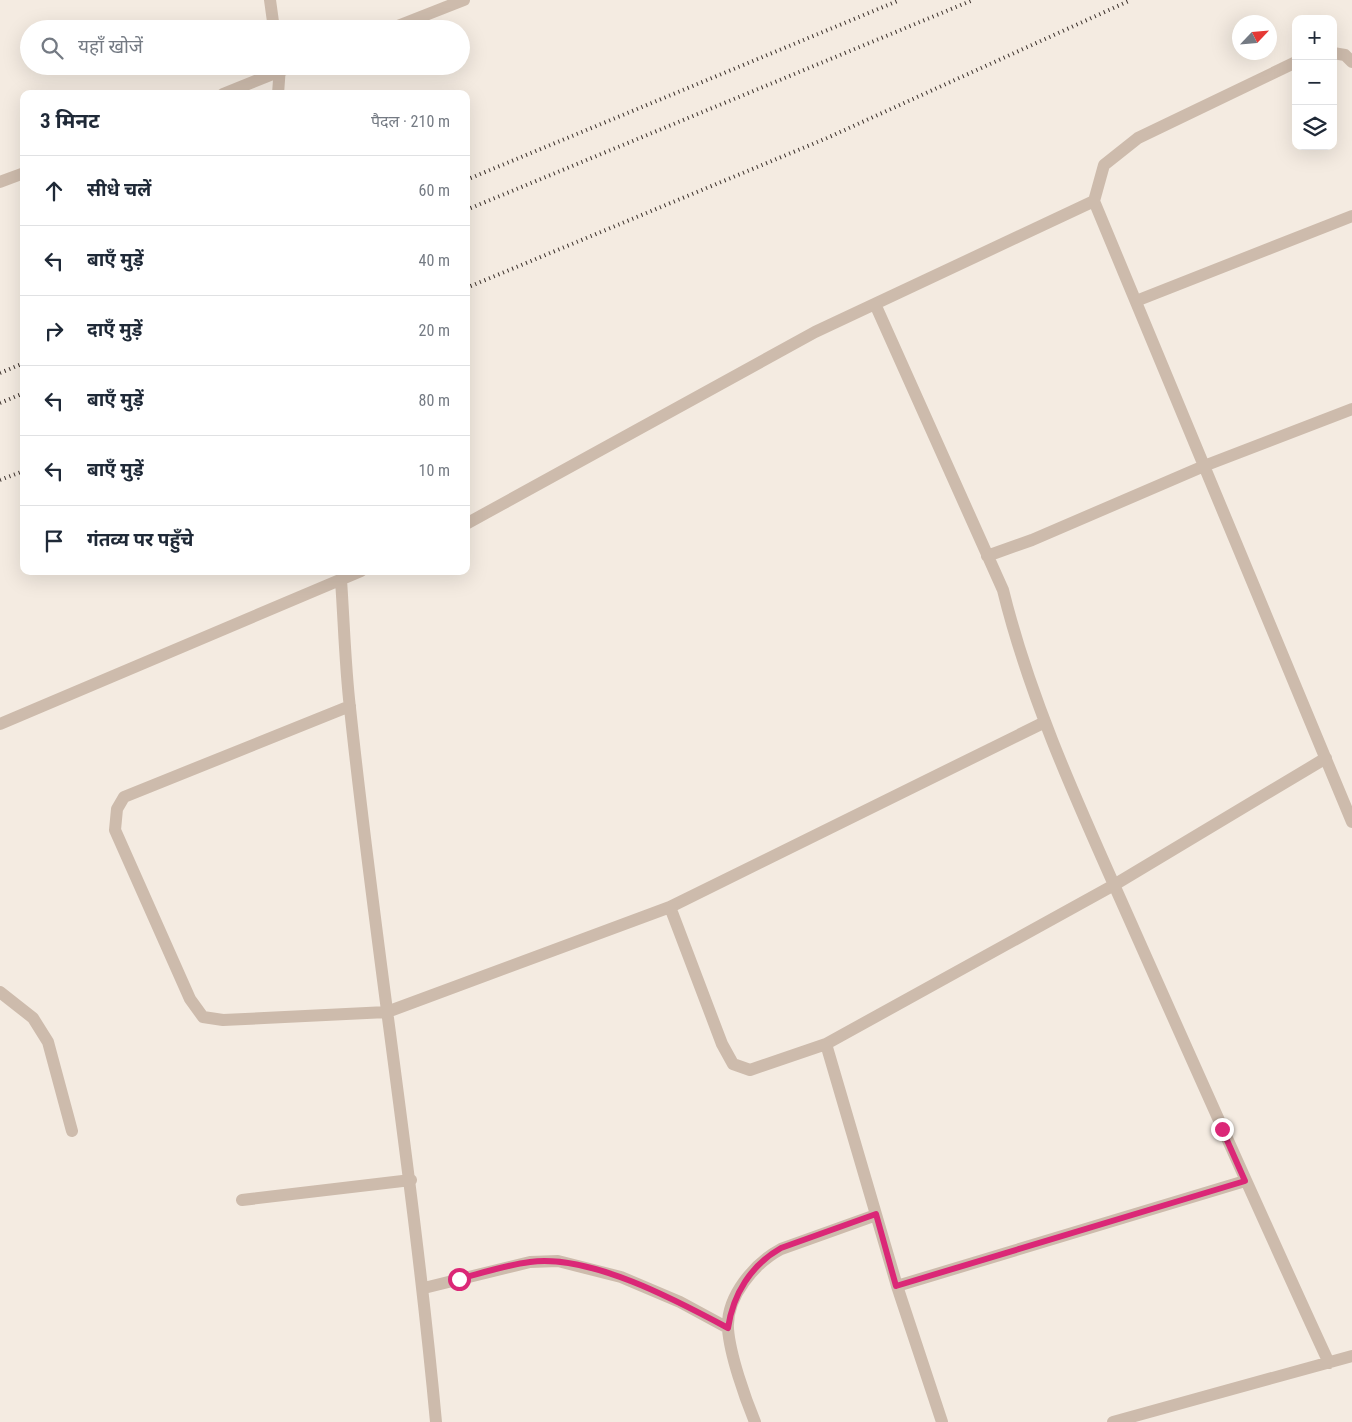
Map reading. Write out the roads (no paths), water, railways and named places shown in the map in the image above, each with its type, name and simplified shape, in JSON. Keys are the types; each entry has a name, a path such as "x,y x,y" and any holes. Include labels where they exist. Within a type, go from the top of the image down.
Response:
{"street":[{"path":"270,0 273,20"},
{"path":"413,20 464,0"},
{"path":"1337,54 1345,55 1352,62"},
{"path":"1292,64 1138,138 1104,165 1094,201 1352,822"},
{"path":"233,90 267,75"},
{"path":"278,90 280,75"},
{"path":"0,182 20,174"},
{"path":"470,522 815,332 1094,201"},
{"path":"1136,301 1352,216"},
{"path":"875,304 1003,590 1010,619 1045,722 1114,885 1245,1181 1329,1363"},
{"path":"987,556 1032,540 1204,466 1352,409"},
{"path":"0,724 353,575"},
{"path":"342,580 350,706 387,1012 424,1288 436,1422"},
{"path":"350,706 124,797 117,809 115,830 190,999 203,1017 223,1020 387,1012 670,907 1045,722"},
{"path":"670,907 722,1044 733,1064 750,1070 826,1044 1114,885 1326,758"},
{"path":"0,992 33,1018 48,1042 72,1131"},
{"path":"826,1044 896,1286 942,1422"},
{"path":"242,1200 411,1180"},
{"path":"896,1286 1245,1181"},
{"path":"755,1422 728,1328 736,1295 744,1282 767,1256 781,1248 876,1214"},
{"path":"424,1288 530,1262 558,1261 621,1277 680,1302 728,1328"},
{"path":"1113,1422 1352,1356"}],"railway":[{"path":"470,178 900,0"},
{"path":"470,208 973,0"},
{"path":"470,286 827,138 1131,0"},
{"path":"0,373 20,365"},
{"path":"0,403 20,395"},
{"path":"0,480 20,472"}]}
